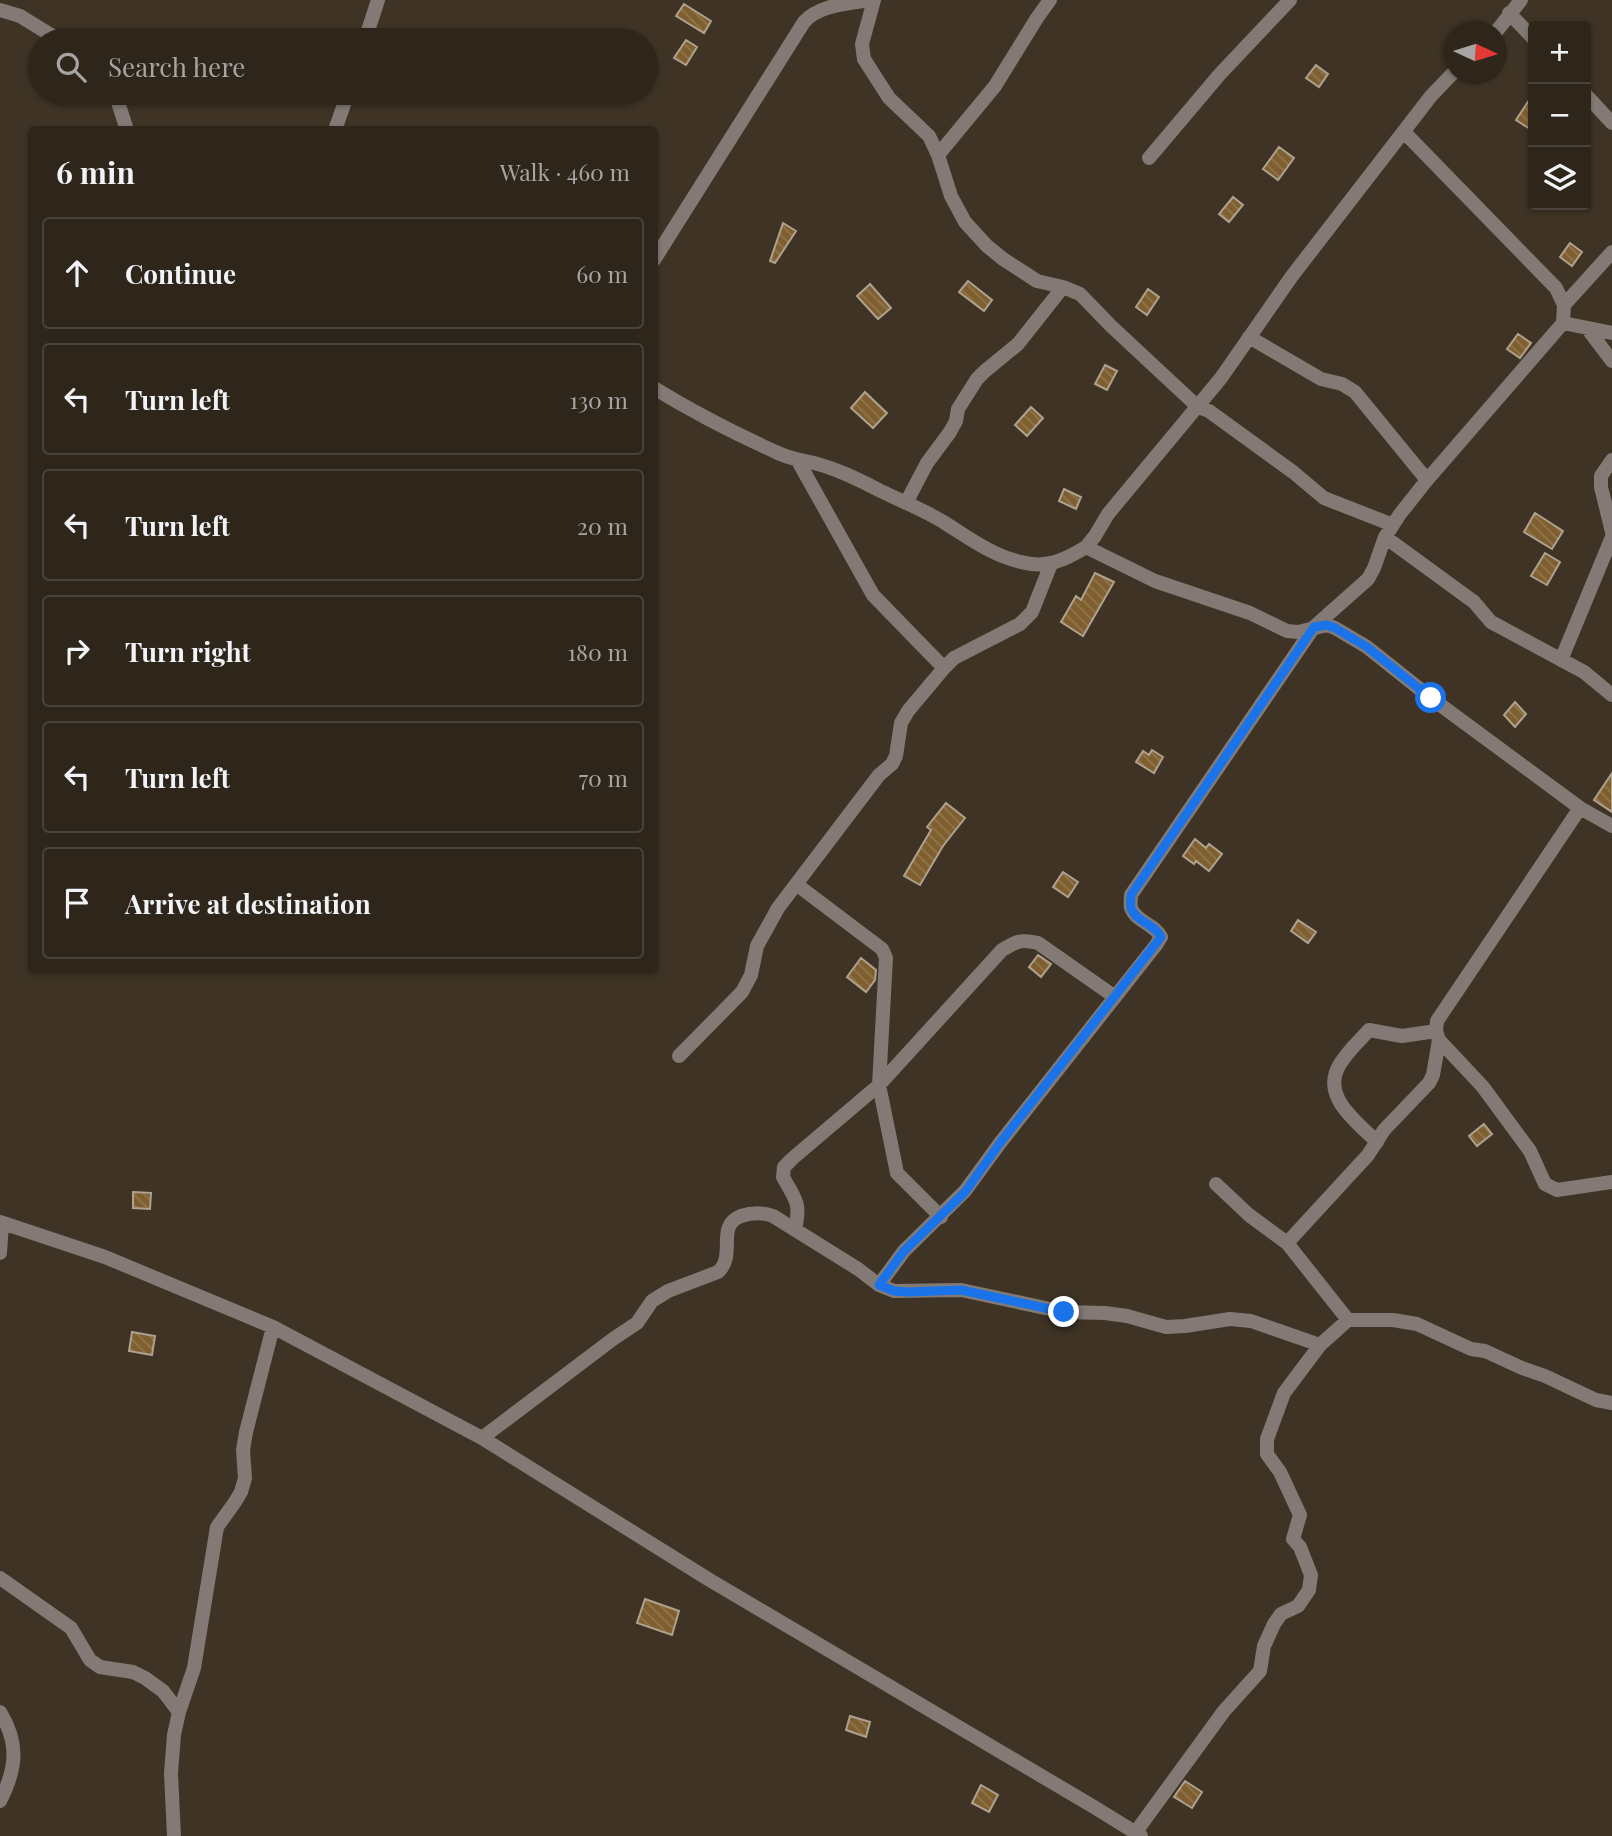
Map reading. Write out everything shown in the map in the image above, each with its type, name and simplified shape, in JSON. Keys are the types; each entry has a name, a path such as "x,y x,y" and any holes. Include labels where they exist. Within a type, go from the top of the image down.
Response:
{"street":[{"path":"369,28 378,0"},
{"path":"658,254 804,22 824,9 868,0"},
{"path":"874,0 862,44 863,59 889,99 929,136 951,196 965,222 987,246 1003,260 1037,281 1080,294 1198,407 1209,411 1324,498 1389,531 1474,602 1492,622 1584,672 1612,695"},
{"path":"938,155 995,86 1050,0"},
{"path":"1149,158 1220,74 1290,0"},
{"path":"1504,21 1521,0"},
{"path":"0,10 20,16 40,28"},
{"path":"1509,13 1528,33"},
{"path":"658,390 778,453 835,471 906,503 992,552 1021,563 1051,564 1086,547 1095,536 1108,514 1221,378 1292,276 1444,82"},
{"path":"1591,100 1612,123"},
{"path":"119,105 126,126"},
{"path":"336,126 344,105"},
{"path":"879,1285 904,1251 965,1192 1000,1143 1161,937 1158,930 1137,916 1131,908 1131,895 1314,627 1368,579 1389,531 1427,480 1563,323 1564,305 1556,288 1404,132"},
{"path":"1564,305 1612,252"},
{"path":"906,503 927,463 950,432 958,409 977,379 1017,344 1063,287"},
{"path":"1563,323 1612,333"},
{"path":"1587,328 1612,361"},
{"path":"1249,337 1321,379 1356,391 1427,480"},
{"path":"1560,660 1612,535 1601,487 1601,476 1612,460"},
{"path":"798,461 873,595 944,668"},
{"path":"1086,547 1155,581 1250,613 1287,631 1298,632 1327,625 1335,628 1367,647 1580,808 1612,826"},
{"path":"679,1056 742,992 751,975 757,946 778,908 879,775 892,764 896,756 901,723 908,711 954,657 1020,624 1032,612 1051,564"},
{"path":"1287,1243 1368,1155 1384,1130 1429,1083 1433,1075 1437,1021 1580,808"},
{"path":"796,884 882,949 886,958 878,1086 897,1173 941,1217"},
{"path":"795,1230 799,1211 796,1199 783,1177 784,1167 878,1086 1002,950 1016,941 1038,943 1115,996"},
{"path":"1377,1142 1341,1106 1333,1089 1334,1075 1340,1063 1369,1030 1402,1036 1437,1035"},
{"path":"1437,1035 1483,1087 1530,1151 1545,1184 1557,1190 1612,1182"},
{"path":"1216,1184 1249,1215 1287,1243 1348,1320"},
{"path":"482,1438 637,1323 652,1301 668,1291 718,1272 724,1267 726,1260 728,1226 733,1219 762,1212 773,1216 858,1269 879,1285 894,1291 961,1290 1064,1312 1127,1316 1166,1327 1230,1319 1251,1321 1320,1345"},
{"path":"0,1253 1,1222 105,1257 273,1327 482,1438 708,1579 1138,1835 1224,1711 1260,1671 1264,1646 1274,1624 1281,1615 1298,1606 1309,1590 1311,1575 1300,1547 1293,1539 1300,1515 1280,1472 1267,1454 1267,1439 1284,1393 1320,1345 1348,1320 1393,1320 1417,1324 1471,1349 1485,1351 1545,1376 1596,1401 1612,1403"},
{"path":"174,1836 171,1773 174,1735 194,1668 217,1527 241,1492 245,1478 243,1450 246,1433 273,1327"},
{"path":"0,1578 71,1628 90,1660 100,1667 133,1672 145,1678 163,1692 179,1712"},
{"path":"0,1712 9,1727 13,1743 13,1760 6,1790 0,1801"}],"building":[{"path":"684,4 711,21 704,33 676,16"},
{"path":"686,40 697,47 686,65 674,58"},
{"path":"1316,65 1328,74 1319,87 1306,78"},
{"path":"1528,102 1528,128 1516,120"},
{"path":"1279,147 1294,158 1278,180 1263,169"},
{"path":"1233,197 1243,205 1229,222 1219,214"},
{"path":"783,223 796,231 775,263 770,261"},
{"path":"1570,243 1582,252 1572,266 1560,257"},
{"path":"968,281 992,300 984,311 959,292"},
{"path":"870,284 891,308 878,319 857,296"},
{"path":"1148,289 1159,297 1147,315 1136,307"},
{"path":"1518,334 1531,343 1520,358 1507,349"},
{"path":"1105,365 1117,371 1107,390 1095,384"},
{"path":"865,392 887,413 873,428 851,408"},
{"path":"1031,407 1043,418 1027,436 1015,425"},
{"path":"1064,489 1081,497 1076,509 1059,501"},
{"path":"1535,513 1563,531 1552,549 1524,532"},
{"path":"1545,553 1560,562 1547,585 1531,576"},
{"path":"1095,573 1114,582 1083,636 1061,622 1076,596 1081,600"},
{"path":"1515,702 1526,714 1515,727 1504,715"},
{"path":"1152,750 1163,757 1154,773 1136,762 1143,751 1149,755"},
{"path":"1612,773 1612,812 1594,800"},
{"path":"946,803 965,818 943,846 920,885 904,876 931,830 927,827"},
{"path":"1195,839 1206,848 1209,844 1222,854 1209,871 1196,861 1194,864 1183,856"},
{"path":"1063,872 1078,882 1068,897 1053,887"},
{"path":"1298,920 1316,932 1308,943 1291,931"},
{"path":"1038,955 1051,964 1041,977 1029,967"},
{"path":"861,958 876,970 875,980 866,992 847,977"},
{"path":"1484,1124 1492,1134 1477,1146 1469,1136"},
{"path":"133,1192 151,1193 150,1209 133,1208"},
{"path":"132,1332 155,1336 152,1355 129,1351"},
{"path":"645,1599 679,1611 672,1635 637,1623"},
{"path":"850,1716 870,1722 866,1737 846,1730"},
{"path":"1185,1781 1202,1792 1192,1808 1174,1797"},
{"path":"981,1785 998,1795 989,1812 972,1803"}],"route":[{"path":"1064,1312 961,1290 908,1292 894,1291 879,1285 904,1251 965,1192 1000,1143 1156,945 1161,937 1158,930 1137,916 1131,908 1131,895 1314,627 1327,625 1335,628 1367,647 1431,698"}]}
